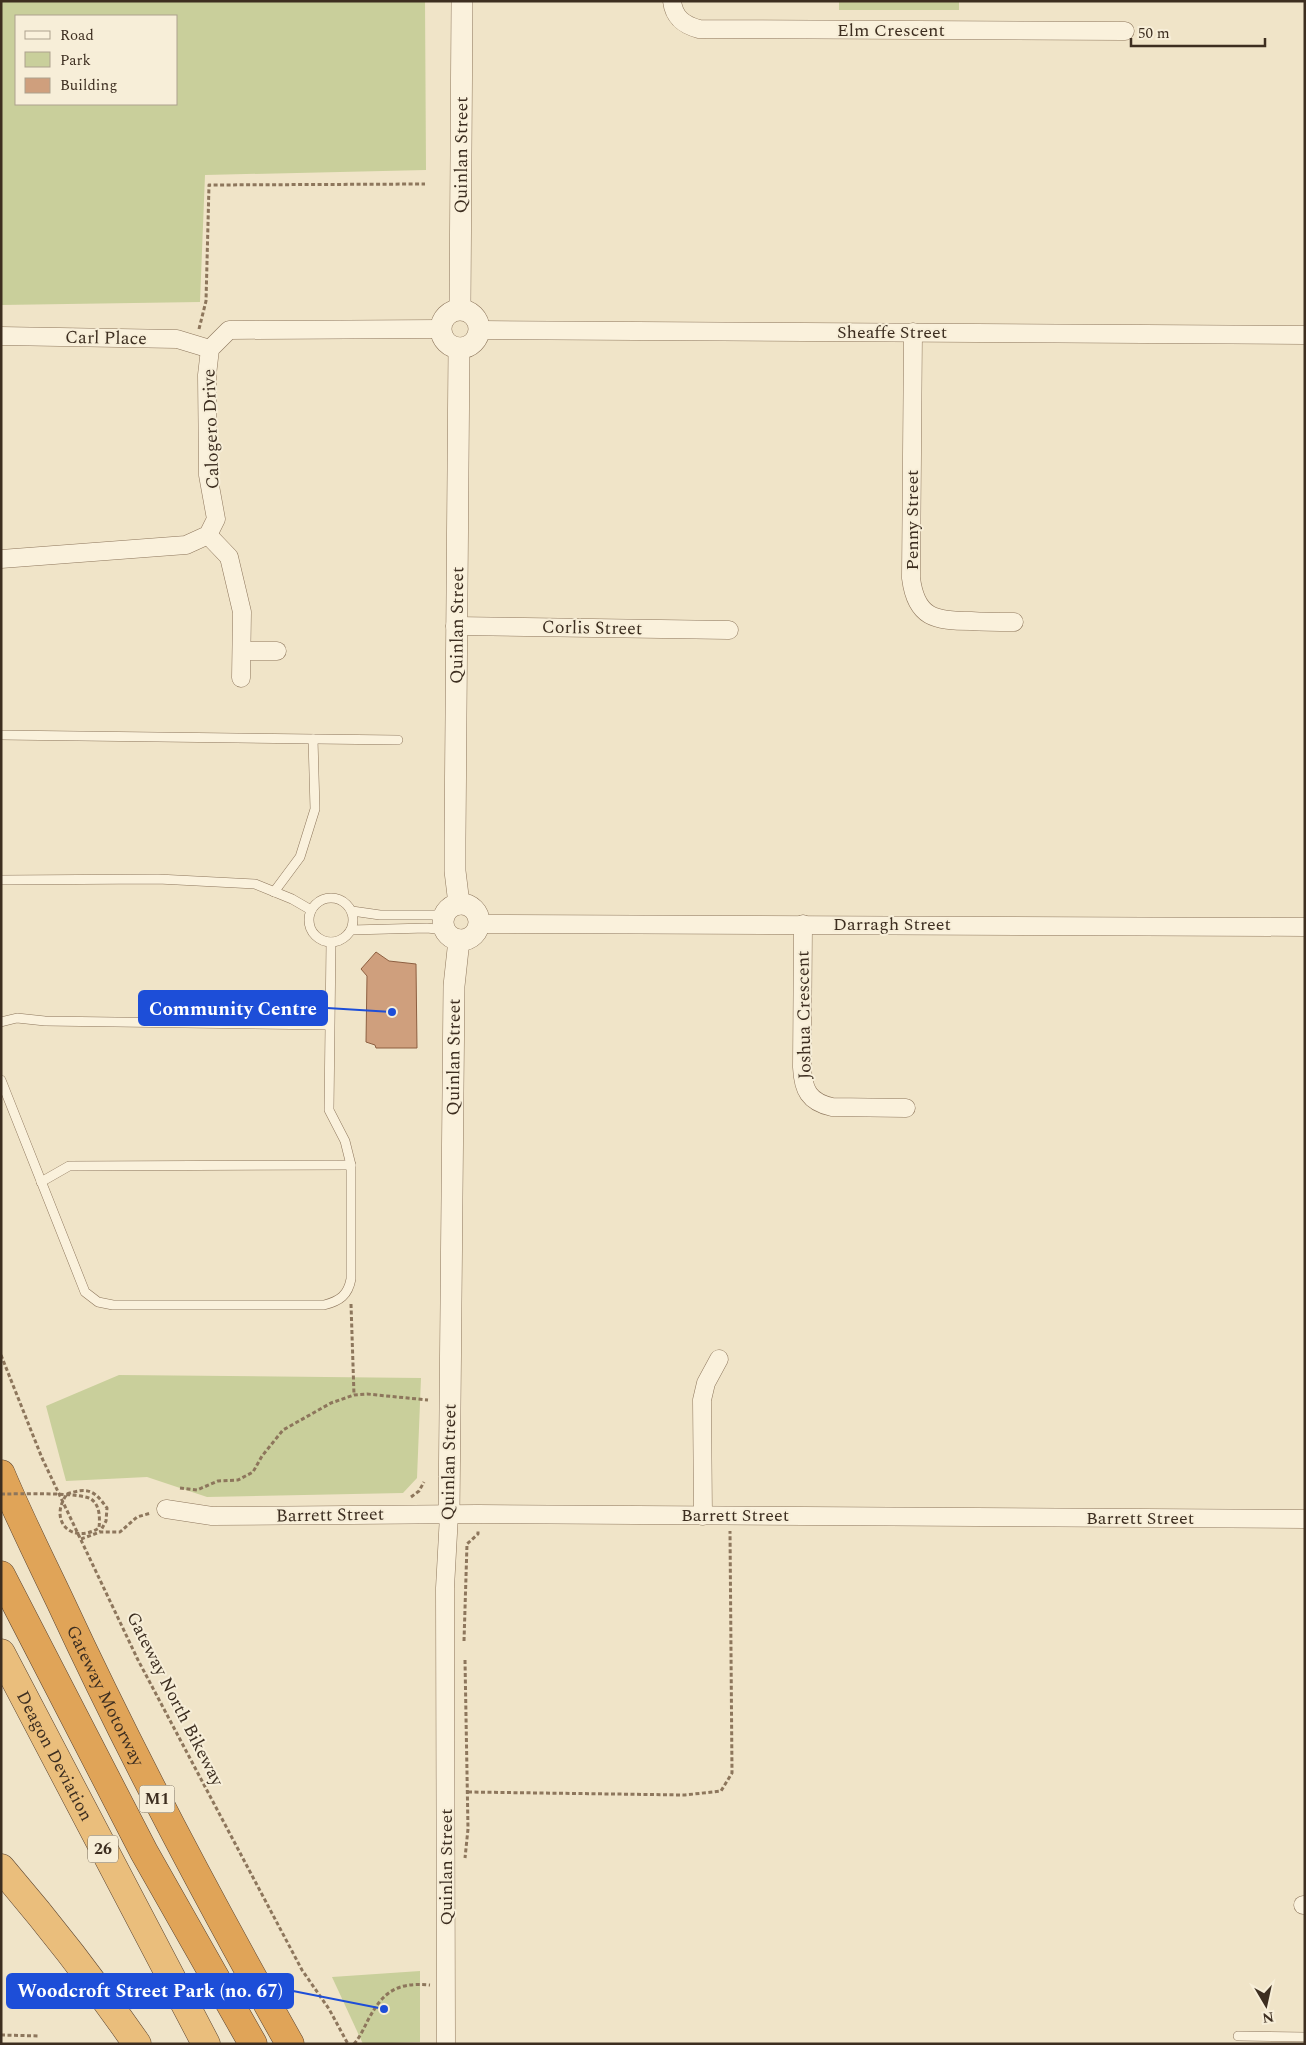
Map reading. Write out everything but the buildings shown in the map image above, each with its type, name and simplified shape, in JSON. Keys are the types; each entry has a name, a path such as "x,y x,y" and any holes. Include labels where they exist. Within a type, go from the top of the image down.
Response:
{"highway":[{"name":"Gateway Motorway","path":"1,1474 99,1685 147,1781 290,2044"},
{"name":"Gateway Motorway","path":"1,1575 144,1852 253,2044"},
{"name":"Deagon Deviation","path":"1,1653 206,2044"},
{"path":"1,1868 44,1918 137,2044"}],"street":[{"name":"Quinlan Street","path":"460,309 462,1"},
{"name":"Elm Crescent","path":"672,1 675,13 684,24 709,30 1125,31"},
{"path":"460,309 467,310 477,318 480,330 479,336 471,345 459,348 454,347 445,340 441,329 444,317 454,310 460,309"},
{"name":"Calogero Drive","path":"208,535 216,518 208,475 207,376 203,347 229,330 441,329"},
{"name":"Sheaffe Street","path":"480,330 1305,335"},
{"name":"Penny Street","path":"913,332 911,578 913,594 921,609 932,618 947,621 1014,622"},
{"name":"Carl Place","path":"1,336 177,339 203,347"},
{"name":"Quinlan Street","path":"446,2044 445,1588 449,1515 453,1006 455,964 452,922 455,872 455,626 459,348"},
{"path":"1,559 186,546 208,535 229,557 242,612 241,678"},
{"name":"Corlis Street","path":"455,626 729,630"},
{"path":"242,652 277,651"},
{"path":"464,904 474,909 479,918 479,924 475,934 465,940 452,922 464,904"},
{"name":"Darragh Street","path":"479,924 1305,927"},
{"name":"Joshua Crescent","path":"802,924 802,1081 806,1091 822,1105 832,1108 906,1108"},
{"path":"703,1516 702,1400 706,1383 719,1359"},
{"name":"Barrett Street","path":"166,1509 212,1516 730,1515 1305,1519"}],"lane":[{"path":"1,735 398,740"},
{"path":"274,892 300,857 315,808 313,739"},
{"path":"1,880 158,879 255,884 292,899 312,910"},
{"path":"335,898 342,900 352,911 351,930 343,939 331,942 317,937 309,925 312,910 322,900 335,898"},
{"path":"352,911 452,922"},
{"path":"351,930 427,928 452,922"},
{"path":"1,1080 85,1292 98,1302 113,1305 324,1305 336,1302 345,1296 351,1279 351,1165 345,1141 329,1110 328,1025 331,942"},
{"path":"1,1022 17,1018 45,1021 328,1025"},
{"path":"41,1182 69,1166 351,1165"},
{"path":"1238,2036 1305,2037"}],"path":[{"path":"203,347 209,185 425,184"},
{"path":"345,1296 352,1305 354,1395"},
{"name":"Gateway North Bikeway","path":"1,1355 42,1458 138,1660 260,1894 302,1970 329,2009 348,2044"},
{"path":"180,1488 197,1490 218,1481 238,1480 253,1472 262,1456 283,1430 331,1403 354,1395 367,1394 428,1400"},
{"path":"406,1499 413,1496 424,1482"},
{"path":"1,1494 53,1496 62,1496 71,1496 80,1496 91,1499 97,1507 100,1519 99,1528 91,1533 83,1534 73,1533 63,1525 59,1514 62,1501 67,1494 80,1489 89,1490 98,1495 107,1508 106,1521 100,1532"},
{"path":"80,1539 100,1532 120,1532 137,1517 166,1509"},
{"path":"468,1792 685,1795 721,1792 732,1773 730,1515"},
{"path":"464,1648 467,1544 478,1534 478,1527"},
{"path":"464,1658 468,1792 468,1830 464,1863"},
{"path":"354,2044 378,2002 388,1992 403,1986 445,1985"},
{"path":"1,2036 40,2036"}],"green space":[{"path":"1,1 425,1 426,170 205,175 200,302 1,305"},
{"path":"839,1 959,1 959,10 839,10"},
{"path":"119,1375 421,1378 417,1478 403,1493 207,1497 147,1477 66,1481 46,1406"},
{"path":"420,1971 420,2042 363,2044 332,1977"}],"place":[{"name":"Community Centre","path":"392,1012"},
{"name":"Woodcroft Street Park (no. 67)","path":"384,2009"}]}
